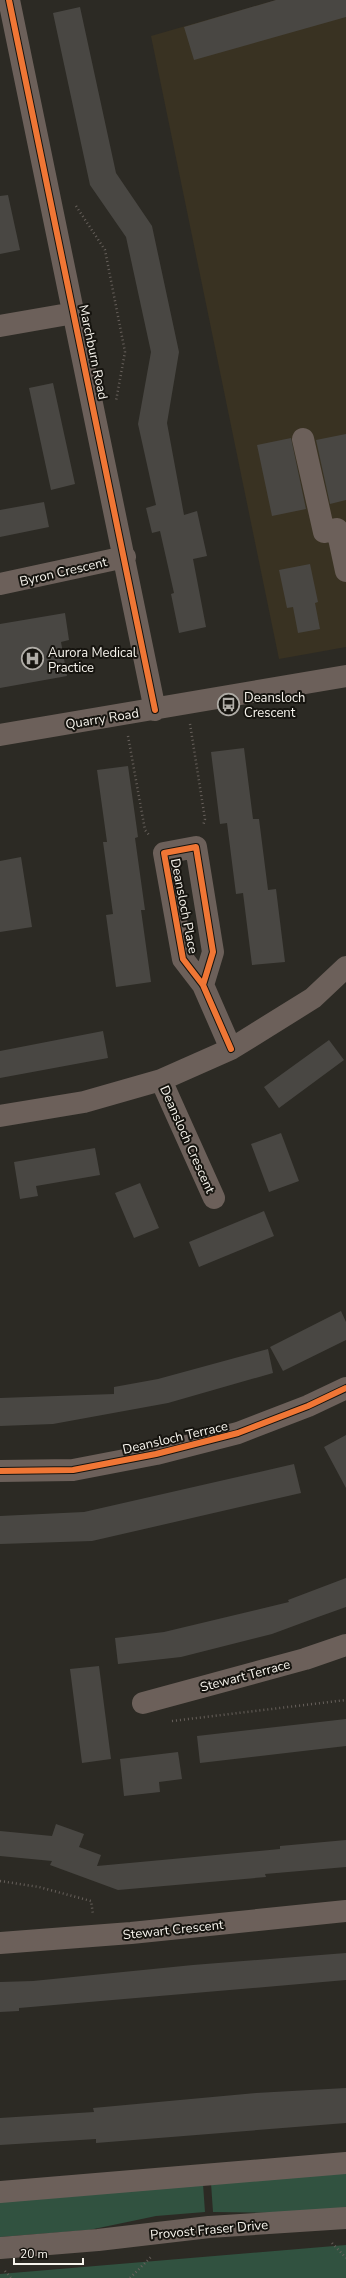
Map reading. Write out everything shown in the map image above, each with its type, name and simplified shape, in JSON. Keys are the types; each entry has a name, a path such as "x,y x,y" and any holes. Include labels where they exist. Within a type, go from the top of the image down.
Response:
{"street":[{"name":"Marchburn Road","path":"9,0 125,557 155,710"},
{"path":"0,326 74,314"},
{"path":"303,439 324,532 337,529 346,571"},
{"name":"Byron Crescent","path":"0,584 125,557"},
{"name":"Quarry Road","path":"0,735 155,710 346,676"},
{"name":"Deansloch Place","path":"203,985 213,952 196,847 164,853 182,959 203,985 231,1049"},
{"name":"Deansloch Crescent","path":"0,1116 84,1102 161,1080 231,1049 313,998 346,967"},
{"name":"Deansloch Crescent","path":"161,1080 214,1198"},
{"name":"Deansloch Terrace","path":"0,1472 73,1470 156,1454 238,1433 308,1406 346,1388"},
{"name":"Stewart Terrace","path":"143,1704 305,1659 346,1645"},
{"name":"Stewart Crescent","path":"0,1942 96,1936 346,1911"},
{"path":"0,2192 346,2163"},
{"name":"Provost Fraser Drive","path":"2,2259 98,2240 209,2227 346,2218"}],"path":[{"path":"52,205 73,202 105,250 125,352 113,420 97,423"},
{"path":"186,704 205,819 196,847"},
{"path":"124,715 145,830 164,853"},
{"path":"170,1721 346,1700"},
{"path":"0,1881 39,1887 91,1901 96,1936"},
{"path":"332,2243 346,2258"},
{"path":"130,2278 151,2257"},
{"path":"2,2259 12,2278"}],"shaded area":[{"path":"276,0 346,0 346,647 279,659 151,36"}],"green space":[{"path":"346,2173 346,2208 291,2213 213,2212 211,2183"},
{"path":"203,2184 205,2212 156,2216 89,2230 0,2237 0,2200"},
{"path":"346,2245 346,2278 0,2278 0,2274"}],"building":[{"path":"276,0 346,0 346,17 194,60 184,27"},
{"path":"80,7 116,173 152,226 179,352 167,423 184,515 197,511 207,556 193,559 206,627 179,633 171,594 174,593 160,531 152,533 146,508 156,505 138,424 151,352 126,237 90,185 53,13"},
{"path":"8,195 20,250 0,254 0,196"},
{"path":"53,383 75,484 51,490 29,388"},
{"path":"346,434 346,500 330,504 316,440"},
{"path":"291,438 306,509 272,516 257,445"},
{"path":"44,502 49,527 0,537 0,510"},
{"path":"310,564 318,602 315,603 320,629 298,633 293,607 287,608 279,570"},
{"name":"Aurora Medical Practice","path":"65,613 69,640 61,642 67,676 0,688 0,624"},
{"path":"244,748 253,819 259,819 268,890 276,889 285,962 252,965 243,893 236,894 227,823 220,824 211,752"},
{"path":"128,766 138,837 135,838 145,910 141,910 151,982 116,987 106,915 113,914 103,842 107,842 97,770"},
{"path":"21,857 32,927 0,932 0,861"},
{"path":"103,1031 108,1058 0,1078 0,1051"},
{"path":"329,1040 344,1060 279,1108 264,1087"},
{"path":"281,1133 299,1181 269,1192 251,1144"},
{"path":"95,1148 100,1175 36,1186 38,1196 20,1199 14,1162"},
{"path":"140,1183 159,1228 134,1238 115,1193"},
{"path":"264,1211 274,1236 199,1267 189,1242"},
{"path":"341,1311 346,1322 346,1340 283,1371 270,1347"},
{"path":"268,1349 273,1373 168,1403 53,1424 0,1426 0,1398 114,1394 114,1387 158,1379"},
{"path":"346,1435 346,1488 324,1447"},
{"path":"294,1464 301,1493 92,1541 0,1544 0,1516 84,1512"},
{"path":"346,1578 346,1607 272,1634 181,1657 118,1664 115,1638 164,1632 289,1602 288,1600"},
{"path":"99,1666 111,1759 82,1763 70,1669"},
{"path":"346,1719 346,1746 200,1763 197,1736"},
{"path":"178,1752 182,1779 159,1782 160,1792 124,1796 120,1759"},
{"path":"56,1824 84,1834 79,1847 101,1855 97,1866 280,1849 280,1846 346,1840 346,1867 265,1874 266,1877 118,1890 50,1865 52,1861 0,1856 0,1831 52,1836"},
{"path":"346,1953 346,1980 19,2008 19,2011 0,2012 0,1982 33,1981 193,1965"},
{"path":"346,2088 346,2123 96,2143 96,2139 0,2145 0,2118 94,2112 93,2108 256,2093"}],"cycle path":[{"path":"9,0 155,710"},
{"path":"203,985 213,952 196,847 164,853 183,959 203,985 231,1049"},
{"path":"0,1471 73,1470 156,1454 238,1433 308,1406 346,1388"}],"place":[{"name":"Aurora Medical Practice","path":"32,659"},
{"name":"Deansloch Crescent","path":"228,704"}]}
